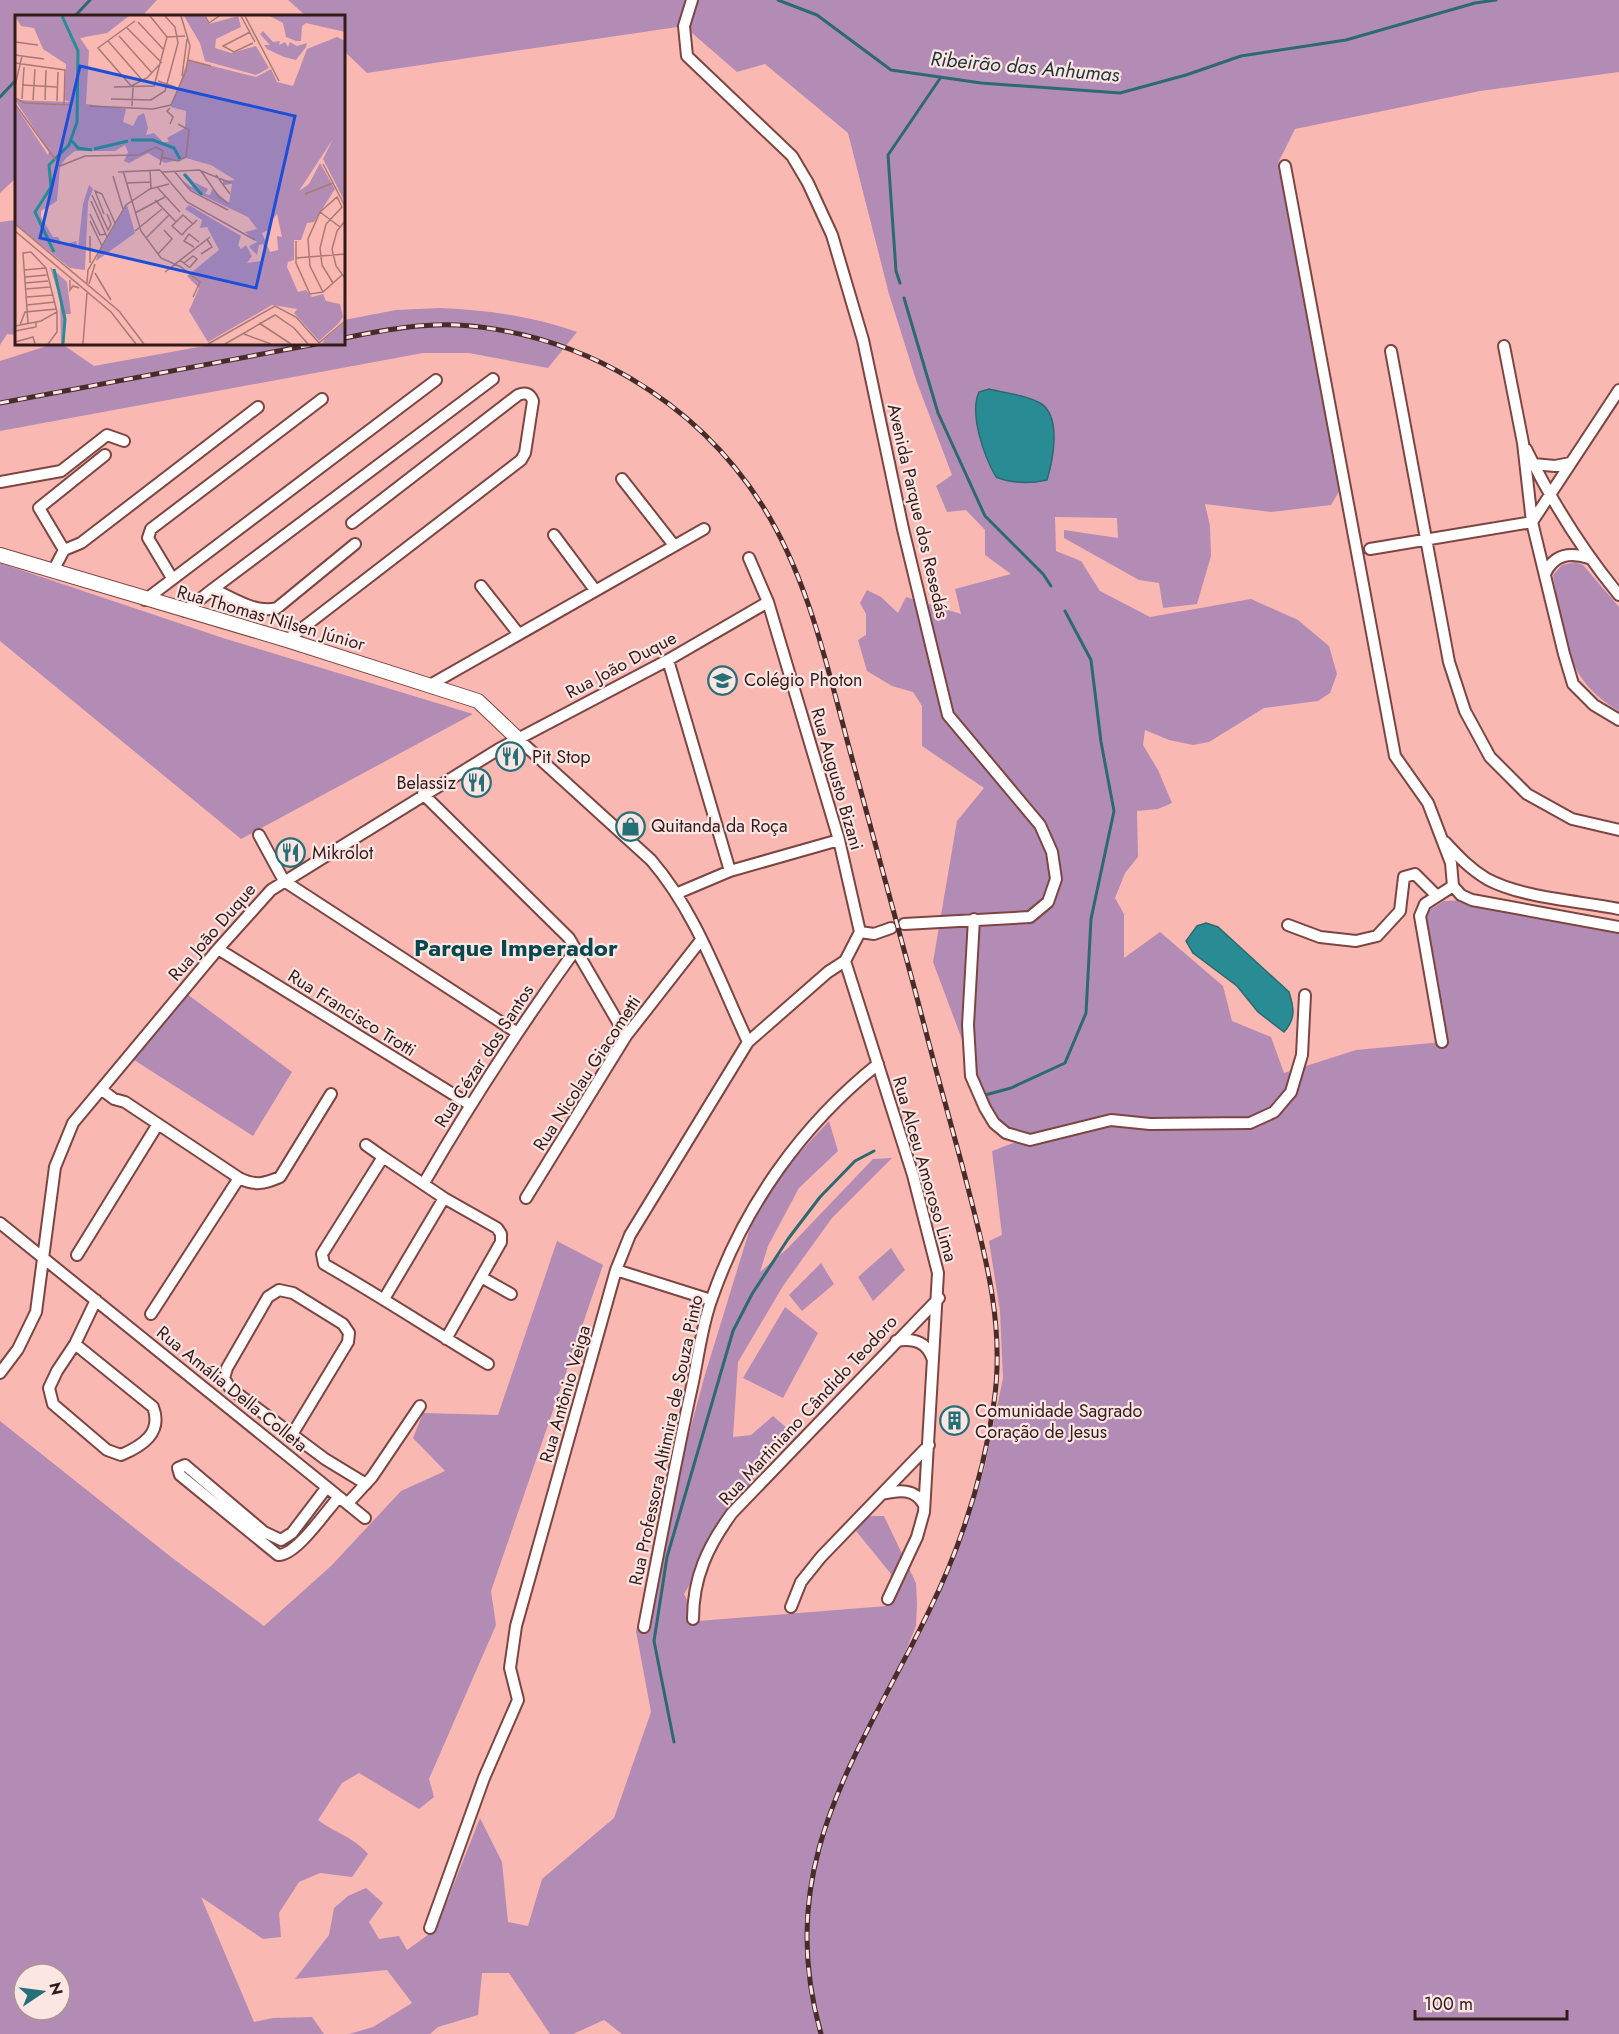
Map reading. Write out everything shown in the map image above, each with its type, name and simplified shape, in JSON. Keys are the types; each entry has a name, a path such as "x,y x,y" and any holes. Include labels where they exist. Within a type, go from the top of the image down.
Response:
{"street":[{"name":"Avenida Parque dos Resedás","path":"692,0 684,26 687,56 792,156 808,183 832,235 863,340 903,529 948,715 1040,825 1052,852 1056,879 1048,902 1029,917 904,924"},
{"path":"1285,166 1395,756 1428,803 1450,863 1453,886 1461,896 1472,900 1619,927"},
{"path":"1503,346 1523,443 1532,522 1563,654 1574,684 1594,705 1619,720"},
{"path":"1391,351 1449,662 1465,711 1490,756 1527,794 1572,819 1619,830"},
{"path":"185,611 493,378"},
{"path":"145,600 436,380"},
{"path":"1370,549 1532,522 1619,390"},
{"path":"287,640 521,460 525,453 533,400 531,396 527,393 518,394 352,523"},
{"path":"172,578 148,538 151,529 322,399"},
{"path":"53,571 64,550 81,543 258,407"},
{"path":"0,482 61,471 107,435 124,441"},
{"path":"1523,443 1549,495 1589,558 1619,595"},
{"path":"64,550 39,508 105,455"},
{"path":"1533,464 1555,466 1570,463"},
{"path":"622,479 674,544"},
{"path":"430,685 674,544 704,529"},
{"path":"554,534 595,590"},
{"path":"213,589 258,609 267,611 277,608 355,544"},
{"path":"1545,573 1551,563 1562,556 1575,554 1589,558"},
{"name":"Rua Thomas Nilsen Júnior","path":"0,555 145,600 287,640 478,701 518,739"},
{"name":"Rua Augusto Bizani","path":"749,558 768,602 839,840 860,932"},
{"path":"482,586 518,633"},
{"name":"Rua João Duque","path":"2,1366 32,1325 40,1296 56,1167 74,1123 218,949 271,890 423,794 518,739 668,660 768,602"},
{"path":"668,660 730,871"},
{"path":"518,739 651,860 678,893 748,1042"},
{"path":"423,794 569,938 626,1036"},
{"path":"259,836 284,881 516,1032"},
{"path":"1440,837 1467,865 1489,880 1517,890 1619,909"},
{"path":"678,893 730,871 839,840"},
{"path":"1288,925 1320,937 1356,941 1377,936 1400,911 1404,877 1415,874 1436,895"},
{"path":"1442,1042 1420,916 1425,904 1453,886"},
{"path":"974,919 968,1025 971,1076 994,1123 1006,1133 1030,1140 1111,1120 1150,1124 1250,1123 1274,1112 1291,1092 1302,1056 1305,995"},
{"path":"860,932 874,934 891,928"},
{"name":"Rua Antônio Veiga","path":"430,1928 484,1778 518,1700 510,1668 516,1626 616,1270 630,1235 748,1042 828,972 845,961 860,932"},
{"name":"Rua Nicolau Giacometti","path":"526,1198 626,1036 701,940"},
{"name":"Rua Francisco Trotti","path":"218,949 469,1104"},
{"name":"Rua Cézar dos Santos","path":"424,1184 469,1104 516,1032 576,949"},
{"name":"Rua Alceu Amoroso Lima","path":"845,961 913,1175 937,1265 939,1298 924,1505 917,1537 888,1599"},
{"name":"Rua Professora Altimira de Souza Pinto","path":"644,1627 676,1458 711,1300 752,1210 784,1162 825,1112 878,1064"},
{"path":"105,1087 114,1099 125,1102 251,1184 265,1184 279,1177 331,1094"},
{"path":"77,1255 158,1124"},
{"path":"366,1145 444,1198 497,1228 501,1234 501,1242 446,1339"},
{"path":"383,1157 321,1259 324,1264 488,1364"},
{"path":"151,1314 239,1178"},
{"path":"384,1299 444,1198"},
{"name":"Rua Amália Della Colleta","path":"0,1223 365,1518"},
{"path":"616,1270 711,1300"},
{"path":"481,1277 511,1294"},
{"path":"293,1433 348,1342 349,1333 343,1324 293,1293 279,1290 268,1297 227,1368 224,1378 230,1388 325,1459 366,1484"},
{"name":"Rua Martiniano Cândido Teodoro","path":"693,1619 693,1595 698,1574 715,1537 755,1486 939,1298"},
{"path":"75,1344 153,1407 157,1423 153,1432 138,1447 121,1455 106,1450 53,1404 49,1388 75,1344 96,1300"},
{"path":"896,1341 915,1339 931,1353 934,1365"},
{"path":"327,1487 292,1533 281,1540 264,1532 185,1465 178,1468 180,1475 278,1556 284,1556 343,1500 366,1484 420,1406"},
{"path":"791,1607 801,1582 821,1557 929,1445"},
{"path":"882,1494 907,1491 921,1499 924,1505"}],"shaded area":[{"path":"0,0 157,0 143,15 15,15 15,179 0,193"},
{"path":"288,0 1619,0 1619,72 1480,91 1295,129 1278,163 1340,490 1331,505 1271,512 1205,504 1210,526 1211,556 1197,604 1163,608 1159,583 1139,580 1064,538 1064,530 1118,538 1117,518 1055,517 1056,551 1081,561 1100,591 1150,617 1251,599 1298,620 1329,646 1337,674 1330,693 1318,701 1264,708 1209,742 1193,745 1169,740 1145,730 1143,745 1158,770 1172,803 1158,809 1137,811 1138,857 1125,873 1115,898 1124,914 1124,958 1160,932 1223,986 1232,1021 1271,1037 1284,1073 1356,1050 1442,1042 1420,916 1444,901 1472,900 1619,927 1619,2034 622,2034 604,2020 573,2034 550,2034 509,1973 482,1973 478,2015 438,2027 430,2034 349,2034 373,2027 412,2003 387,1970 295,1979 329,1935 334,1908 348,1896 366,1888 383,1903 369,1922 379,1939 399,1936 407,1950 436,1929 480,1818 502,1862 508,1922 528,1926 542,1879 614,1818 651,1712 636,1631 704,1378 754,1215 790,1163 829,1121 838,1151 799,1188 768,1246 760,1272 787,1249 873,1159 892,1158 832,1218 783,1286 738,1362 733,1437 751,1435 773,1416 796,1436 759,1471 684,1594 698,1621 886,1606 891,1574 856,1531 869,1516 884,1516 916,1583 917,1603 916,1626 880,1713 953,1564 984,1470 1003,1378 1000,1311 989,1241 1002,1235 992,1151 1024,1139 1006,1130 988,1109 933,962 957,821 984,788 922,746 922,706 913,692 892,686 867,671 858,640 866,635 866,614 860,603 867,590 881,597 898,613 906,597 961,614 955,589 1011,574 985,555 985,530 966,510 947,512 936,486 952,475 916,380 889,294 848,133 765,64 737,72 684,26 367,73 345,52 345,15 305,15"},
{"path":"15,220 15,335 7,334 0,345 0,222"},
{"path":"440,308 475,310 543,322 577,332 548,368 469,353 423,353 0,431 0,361 50,345 63,345 94,366 210,345 345,345 345,320 396,310"},
{"path":"1575,562 1583,565 1619,607 1619,711 1600,698 1586,684 1569,652 1553,575 1562,565"},
{"path":"0,563 223,638 473,714 241,839 0,641"},
{"path":"183,991 292,1072 253,1136 134,1060"},
{"path":"557,1241 603,1265 491,1591 496,1625 429,1779 434,1797 419,1809 359,1773 342,1783 318,1820 357,1843 368,1854 352,1877 320,1873 299,1882 279,1913 281,1937 263,1939 201,1897 254,2022 273,2018 312,2017 324,2034 0,2034 0,1421 171,1557 264,1626 331,1566 401,1491 445,1471 413,1438 423,1413 498,1415"},
{"path":"891,1248 905,1270 873,1301 858,1277"},
{"path":"821,1263 834,1284 802,1311 789,1295"},
{"path":"785,1307 818,1333 783,1398 743,1378"}],"water":[{"path":"989,389 1029,398 1047,409 1051,418 1054,439 1047,480 1021,483 996,477 979,435 976,412 979,392"},
{"path":"1206,923 1218,927 1289,992 1293,1013 1291,1023 1284,1032 1258,1012 1237,986 1193,953 1186,941 1197,926"}],"waterway":[{"name":"Ribeirão das Anhumas","path":"76,15 90,0"},
{"name":"Ribeirão das Anhumas","path":"778,0 817,15 891,70 981,83 1120,93 1186,75 1241,56 1346,40 1475,3 1496,0"},
{"path":"900,283 896,271 888,155 941,77"},
{"name":"Ribeirão das Anhumas","path":"0,97 15,81"},
{"path":"904,298 938,413 985,516 1043,574 1051,586"},
{"path":"985,1095 1011,1088 1065,1063 1086,1013 1091,919 1114,811 1101,742 1091,660 1065,611"},
{"path":"674,1742 654,1641 667,1557 733,1331 752,1294 788,1239 820,1197 855,1161 874,1151"}],"railway":[{"path":"345,338 429,325 458,325 504,331 548,342 591,358 631,379 669,404 704,434 735,467 762,505 791,560 822,649 977,1224 990,1282 997,1342 997,1372 990,1429 970,1509 961,1535 929,1611 851,1764 830,1813 815,1863 808,1916 809,1972 821,2034"},
{"path":"0,403 311,345"}],"place":[{"name":"Colégio Photon","path":"723,680"},
{"name":"Pit Stop","path":"511,757"},
{"name":"Belassiz","path":"477,783"},
{"name":"Quitanda da Roça","path":"630,826"},
{"name":"Mikrolot","path":"291,853"},
{"name":"Comunidade Sagrado Coração de Jesus","path":"954,1421"}],"district":[{"name":"Parque Imperador","path":"516,947"}]}
